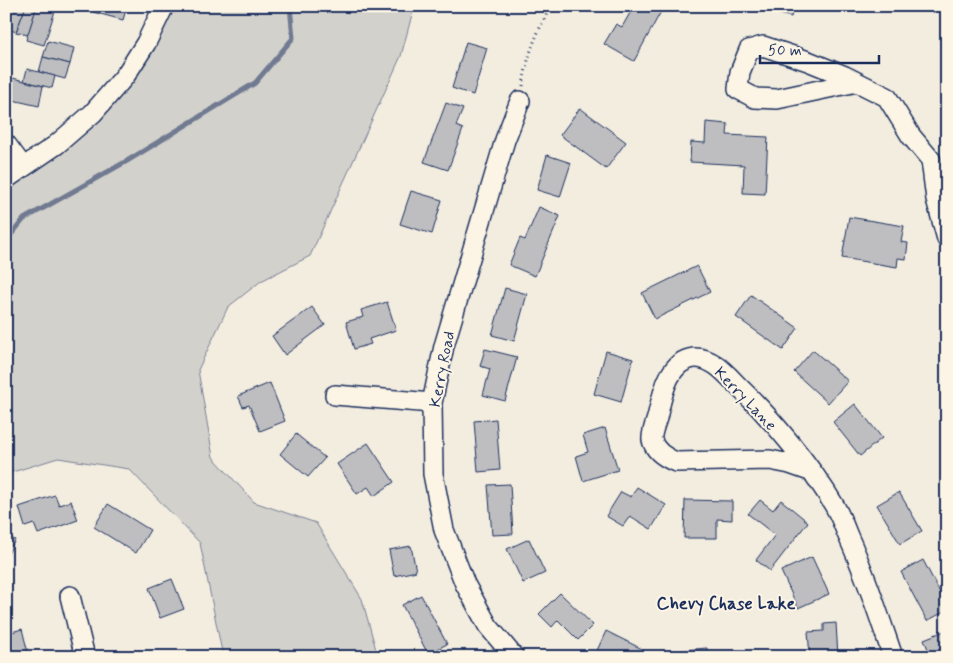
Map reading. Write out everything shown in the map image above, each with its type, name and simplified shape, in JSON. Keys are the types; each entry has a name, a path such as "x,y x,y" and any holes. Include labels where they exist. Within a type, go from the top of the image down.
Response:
{"street":[{"path":"6,179 56,145 93,113 125,76 146,43 164,6"},
{"path":"857,82 777,99 755,98 738,89 740,72 749,50 763,46 808,61 857,82 887,97 911,136 931,160 936,199 947,239"},
{"path":"805,93 808,61"},
{"name":"Kerry Road","path":"514,657 488,626 465,584 444,530 433,474 432,403 444,346 505,140 520,101"},
{"path":"6,144 23,167"},
{"name":"Kerry Lane","path":"810,471 770,460 676,462 665,457 655,448 652,438 666,384 675,369 682,361 695,358 707,360 722,370 755,402 810,471 835,506 860,562 893,657"},
{"path":"335,395 432,403"},
{"path":"70,596 85,657"}],"path":[{"path":"520,101 526,61 539,27 551,6"}],"shaded area":[{"path":"164,6 414,7 401,56 310,256 261,281 228,307 198,370 213,457 254,502 316,523 362,599 378,657 223,657 200,543 129,469 58,458 6,474 6,179 93,113"}],"building":[{"path":"8,6 26,6 16,32 6,28"},
{"path":"26,6 37,6 28,35 16,32"},
{"path":"37,6 56,8 44,45 26,40"},
{"path":"95,6 127,6 123,20 93,12"},
{"path":"634,6 664,6 634,61 604,44 616,24 622,27"},
{"path":"761,6 794,6 791,17 761,9"},
{"path":"48,41 74,48 70,64 43,57"},
{"path":"466,42 487,48 473,95 452,88"},
{"path":"43,57 70,64 65,79 39,72"},
{"path":"27,69 55,76 52,88 24,81"},
{"path":"13,78 43,86 39,106 8,99"},
{"path":"446,103 463,109 456,126 463,129 448,170 424,162"},
{"path":"580,108 626,142 606,169 560,135"},
{"path":"706,122 728,124 727,135 768,137 765,194 743,193 744,165 690,162 691,142 705,143"},
{"path":"547,155 571,163 560,197 537,190"},
{"path":"411,191 442,200 432,234 400,224"},
{"path":"539,207 560,216 535,276 509,265 520,238 525,240"},
{"path":"849,217 904,226 901,242 908,243 906,259 898,258 897,267 842,258"},
{"path":"697,266 710,292 655,319 642,293"},
{"path":"505,288 527,294 514,341 492,335"},
{"path":"751,295 798,328 783,350 736,317"},
{"path":"387,302 396,330 369,339 371,344 354,349 346,322 363,317 361,310"},
{"path":"312,307 325,325 285,355 272,336"},
{"path":"485,349 517,357 505,401 483,395 490,369 480,366"},
{"path":"813,350 848,381 828,403 794,372"},
{"path":"606,351 633,359 621,402 594,394"},
{"path":"270,383 285,421 260,431 249,405 243,407 238,396"},
{"path":"855,404 882,438 860,456 833,422"},
{"path":"496,419 500,470 478,472 474,421"},
{"path":"605,428 618,470 583,481 576,456 588,452 583,435"},
{"path":"296,434 325,458 308,477 280,454"},
{"path":"368,443 394,482 374,496 368,487 357,494 337,464"},
{"path":"510,484 513,534 492,535 488,485"},
{"path":"637,487 666,505 651,529 630,516 623,526 606,516 621,492 631,497"},
{"path":"899,492 922,531 900,544 877,505"},
{"path":"55,495 59,505 71,501 78,520 38,534 34,524 25,527 19,507"},
{"path":"685,500 732,501 732,520 717,519 717,538 684,538"},
{"path":"760,500 773,510 781,500 808,522 770,571 756,560 775,535 748,514"},
{"path":"108,504 150,530 136,553 94,527"},
{"path":"6,536 15,540 6,558"},
{"path":"529,539 545,573 523,583 507,549"},
{"path":"411,546 416,571 394,576 389,550"},
{"path":"812,557 829,594 798,608 781,571"},
{"path":"923,560 947,606 947,610 927,621 901,572"},
{"path":"172,579 184,609 160,618 149,588"},
{"path":"560,593 593,625 578,640 558,620 552,627 539,614"},
{"path":"421,595 447,644 428,654 402,605"},
{"path":"836,623 838,657 810,657 808,632 824,631 824,624"},
{"path":"22,629 29,657 6,657 6,631 8,633"},
{"path":"947,630 947,657 931,657 924,639"},
{"path":"606,631 642,649 638,657 594,657"},
{"path":"707,648 707,657 661,657 661,652"},
{"path":"734,651 780,657 733,657"}],"waterway":[{"path":"6,241 24,219 127,161 255,83 293,38 290,6"}],"district":[{"name":"Chevy Chase Lake","path":"726,603"}]}
